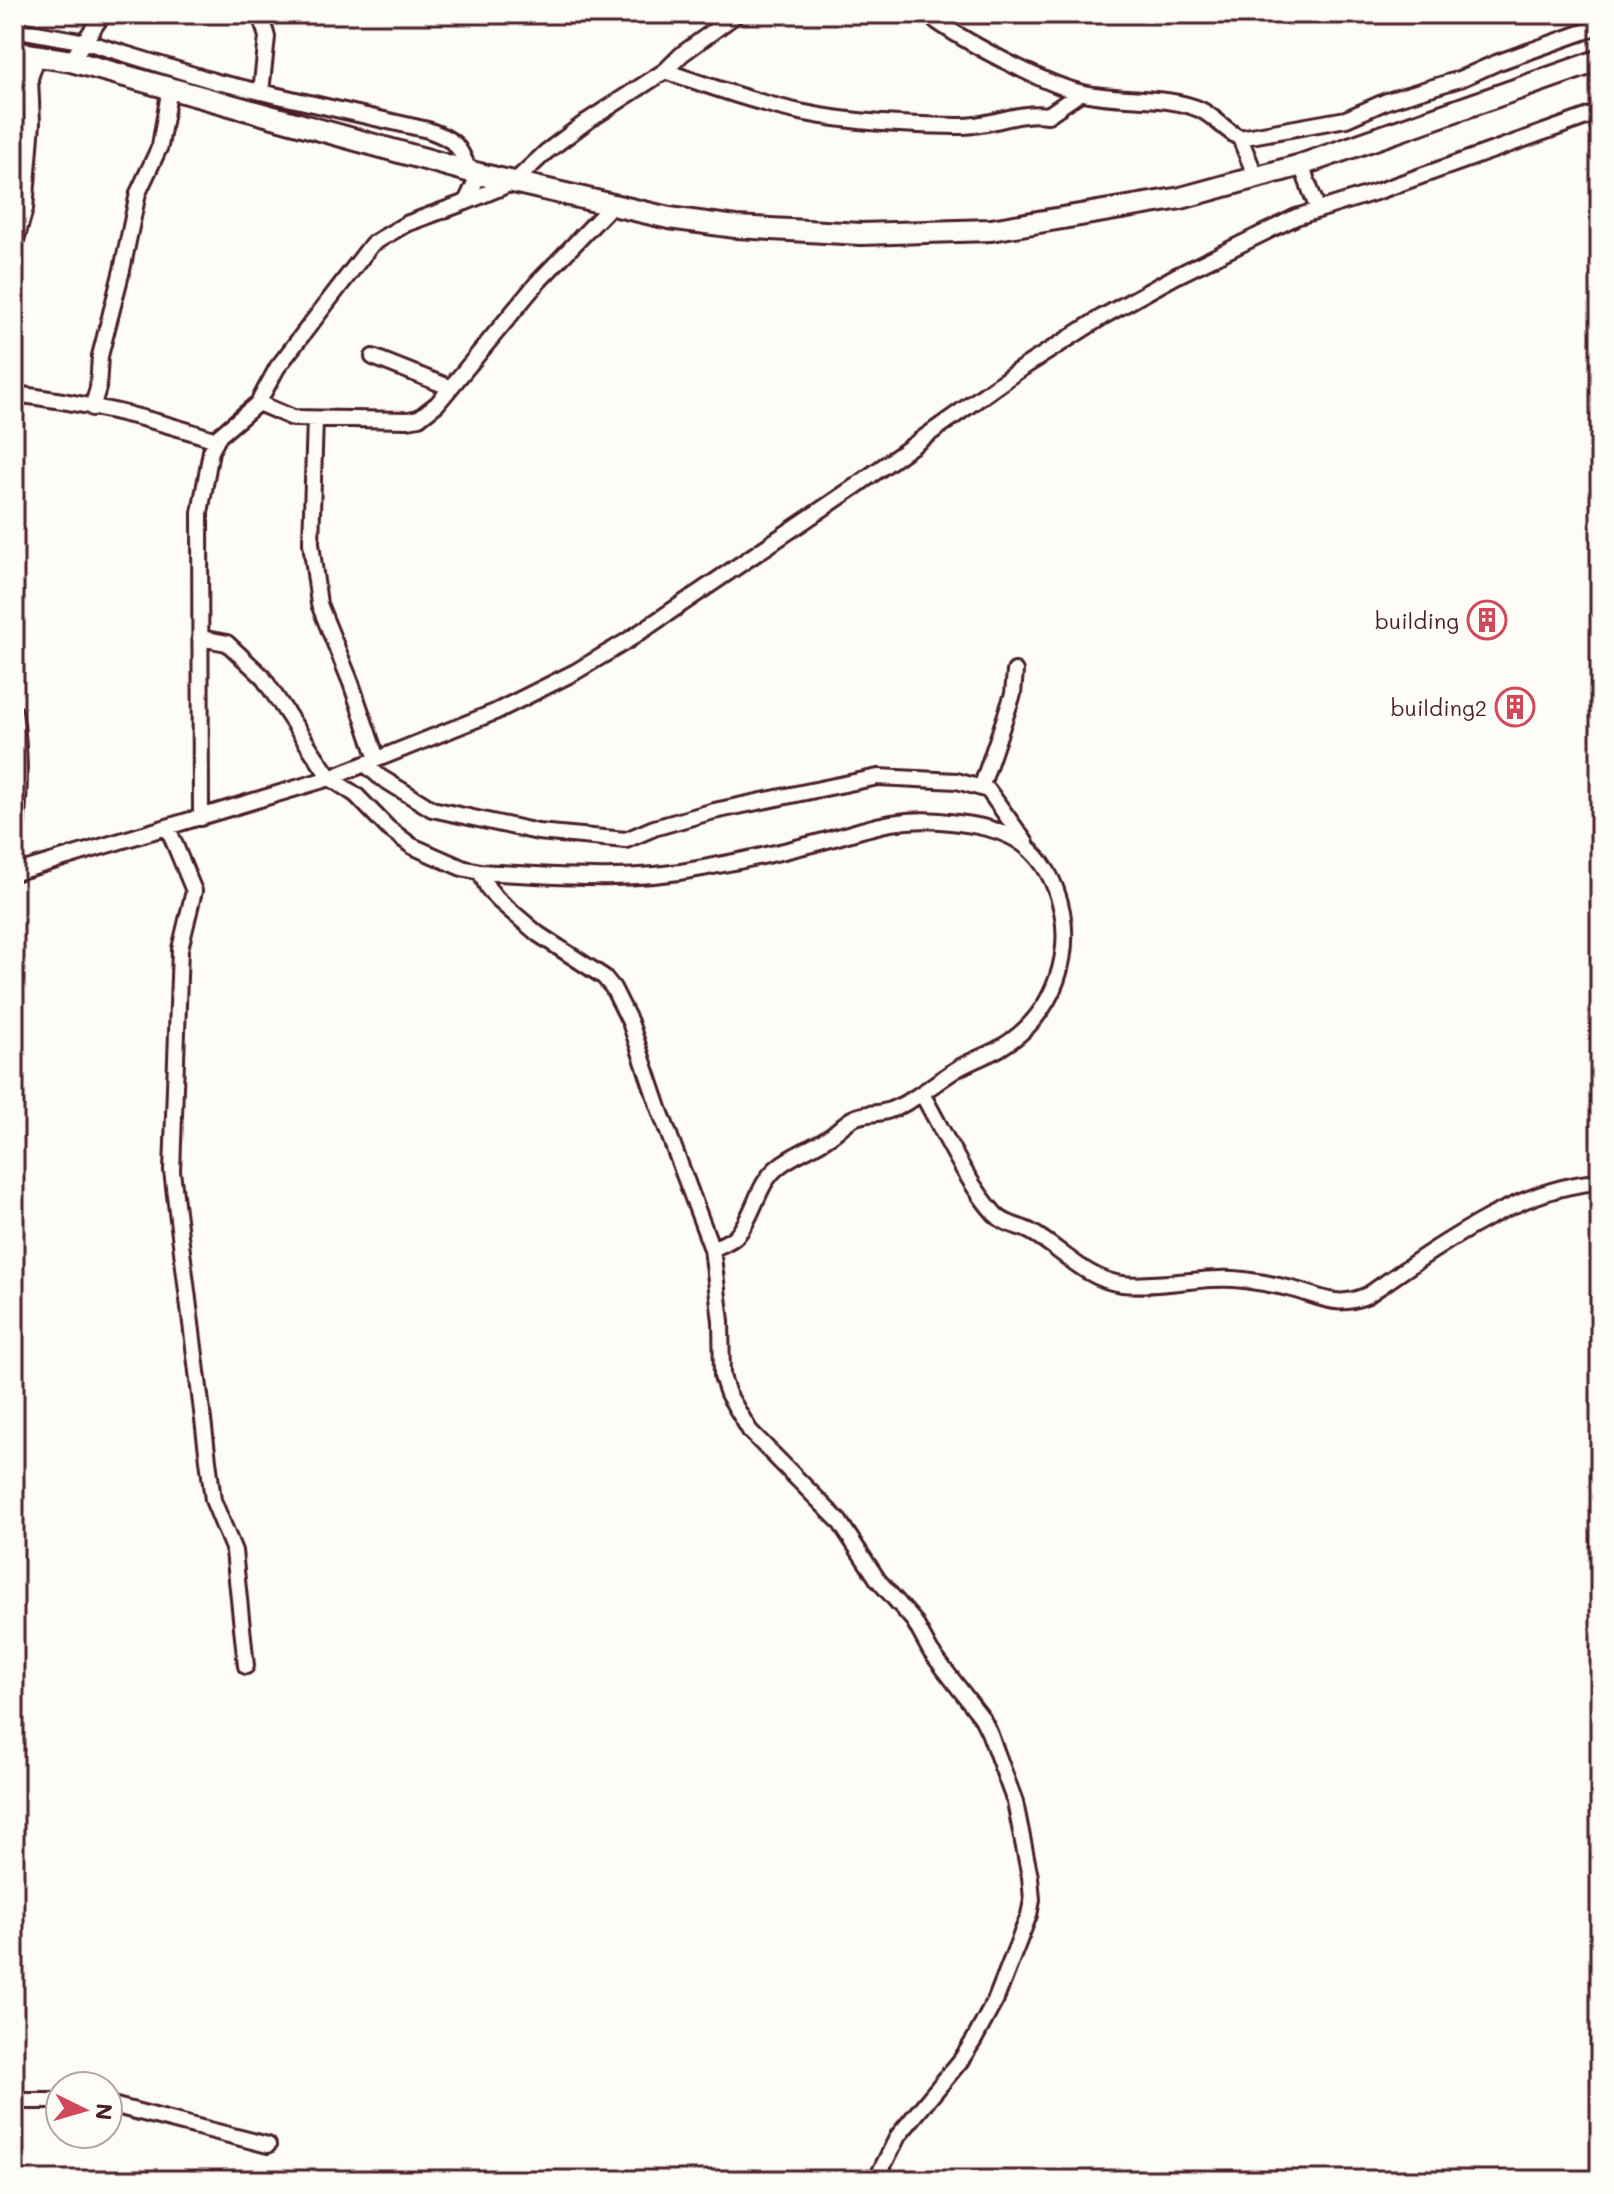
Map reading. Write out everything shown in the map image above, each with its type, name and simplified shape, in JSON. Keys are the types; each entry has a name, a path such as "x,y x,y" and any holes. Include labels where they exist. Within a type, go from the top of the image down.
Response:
{"highway":[{"path":"14,52 71,61 474,172 669,218 736,227 861,234 991,230 1181,198 1301,165 1600,60"}],"street":[{"path":"71,61 103,14"},
{"path":"260,14 267,37 261,92"},
{"path":"201,818 200,513 211,451 216,440 258,403 277,368 372,244 406,224 514,182 546,152 665,71 682,54 737,14"},
{"path":"927,14 995,54 1080,93 1184,105 1203,111 1227,132 1240,138 1346,119 1387,101 1460,79 1592,29 1600,14"},
{"path":"14,29 86,42 217,82 428,130 460,147 474,172 466,202"},
{"path":"14,247 25,209 32,123 30,78 38,55"},
{"path":"14,60 30,78"},
{"path":"665,71 739,96 800,112 902,125 965,126 1026,112 1048,115 1080,93"},
{"path":"92,408 98,388 100,356 138,193 160,146 170,87"},
{"path":"14,873 330,778 495,712 575,672 640,633 1019,370 1102,317 1176,276 1296,217 1598,112 1600,134"},
{"path":"1240,138 1256,177"},
{"path":"1301,165 1318,210"},
{"path":"576,196 588,227"},
{"path":"258,403 283,415 315,419 419,418 437,404 537,283 612,205"},
{"path":"373,357 449,387"},
{"path":"14,394 156,421 216,440"},
{"path":"315,419 311,543 319,604 351,683 371,762 380,777 432,809 538,832 626,840 654,828 714,811 878,777 957,781 988,790 1040,861 1056,890 1063,918 1062,964 1056,986 1045,1004 1017,1035 1001,1047 956,1070 922,1094 888,1111 854,1117 831,1136 779,1165 768,1177 737,1236 712,1249"},
{"path":"200,638 227,643 262,676 330,778 356,795 388,828 412,846 462,868 480,872 565,877 657,875 763,857 879,823 913,820 974,826 997,831 1026,844"},
{"path":"981,788 1013,694 1015,671"},
{"path":"14,712 20,748 20,783 14,848"},
{"path":"168,828 194,891 180,949 172,1171 213,1500 234,1551 246,1666"},
{"path":"480,872 497,899 538,934 604,977 613,988 630,1022 712,1249 721,1321 722,1376 728,1394 750,1431 839,1521 878,1580 914,1621 931,1652 982,1718 1007,1777 1025,1842 1032,1900 1029,1915 996,1999 961,2060 898,2136 876,2180"},
{"path":"922,1094 995,1214 1007,1224 1032,1232 1078,1265 1119,1284 1228,1278 1348,1302 1368,1295 1477,1225 1514,1206 1560,1188 1600,1182"},
{"path":"14,2098 19,2101 44,2101"},
{"path":"124,2108 268,2145"}],"place":[{"name":"building","path":"1487,620"},
{"name":"building2","path":"1515,707"}]}
